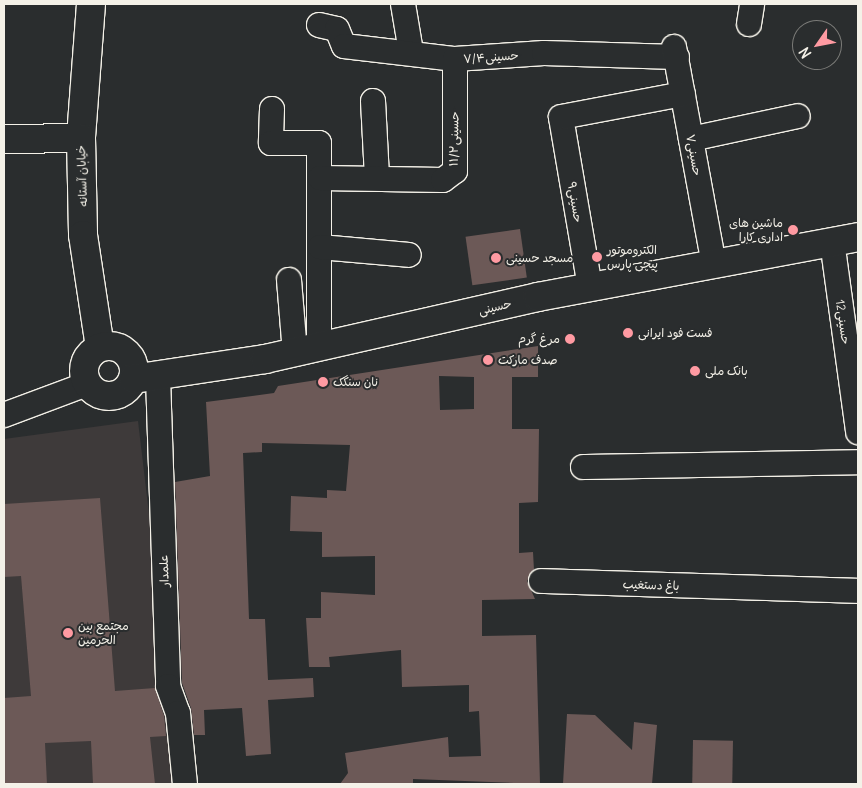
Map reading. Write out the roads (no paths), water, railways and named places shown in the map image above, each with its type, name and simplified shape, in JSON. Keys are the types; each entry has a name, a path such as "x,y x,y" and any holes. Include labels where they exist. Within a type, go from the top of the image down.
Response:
{"street":[{"name":"خیابان آستانه","path":"91,4 80,138 83,234 100,347"},
{"path":"403,4 410,52"},
{"name":"حسینی۷/۴","path":"319,25 337,29 344,46 410,52 455,59 544,53 675,52"},
{"name":"حسینی۷","path":"675,52 714,264"},
{"name":"حسینی۱۱/۲","path":"320,178 443,180 455,171 455,59"},
{"name":"حسینی۹","path":"590,287 561,117 683,94"},
{"path":"373,101 377,178"},
{"path":"272,109 271,143 319,143 320,247 307,350"},
{"path":"691,138 798,116"},
{"path":"4,139 80,138"},
{"name":"حسینی","path":"145,378 307,350 590,287 845,239"},
{"name":"حسینی12","path":"845,239 858,432"},
{"path":"320,247 409,255"},
{"path":"289,280 307,350"},
{"path":"116,346 130,356 145,378 112,396 94,392 88,384 84,367 87,358 100,347 116,346"},
{"name":"علمدار","path":"145,378 168,686 177,706 184,774"},
{"path":"4,415 88,384"},
{"path":"583,467 858,462"},
{"name":"باغ دستغیب","path":"541,581 858,591"}],"place":[{"name":"ماشین های اداری کارا","path":"793,230"},
{"name":"الکتروموتور پیچی پارس","path":"597,257"},
{"name":"مسجد حسینی","path":"496,258"},
{"name":"فست فود ایرانی","path":"628,333"},
{"name":"مرغ گرم","path":"570,339"},
{"name":"صدف مارکت","path":"488,360"},
{"name":"بانک ملی","path":"695,371"},
{"name":"نان سنگک","path":"323,382"},
{"name":"مجتمع بین الحرمین","path":"68,633"}]}
